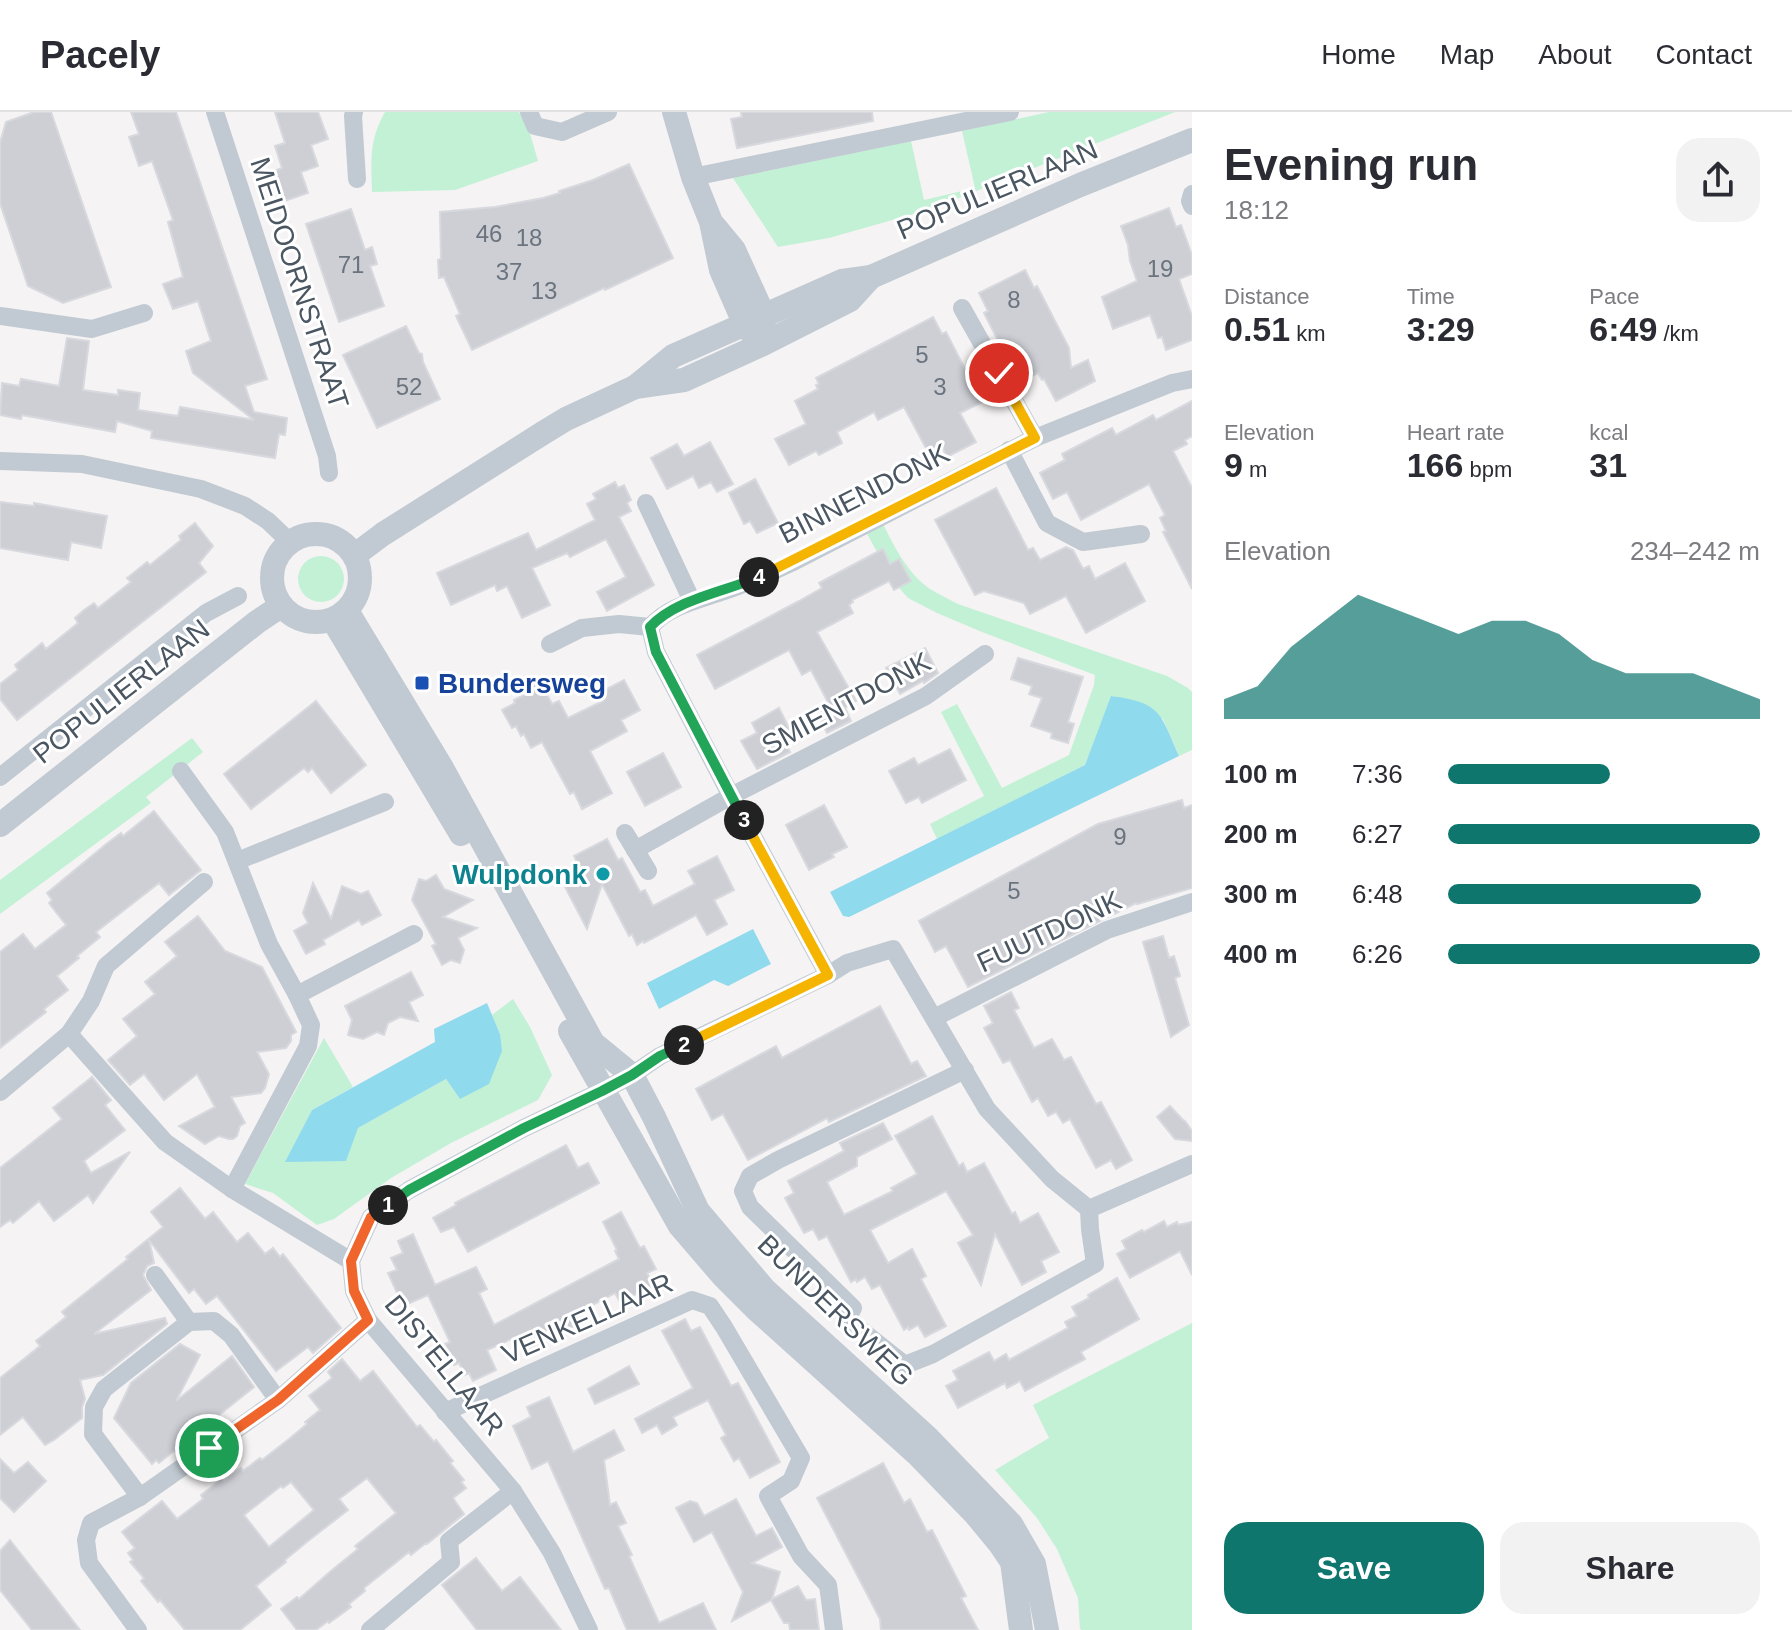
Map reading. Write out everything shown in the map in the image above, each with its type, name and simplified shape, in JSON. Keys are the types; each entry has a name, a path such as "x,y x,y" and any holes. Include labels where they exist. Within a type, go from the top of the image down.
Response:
{"street":[{"name":"MEIDOORNSTRAAT","path":"215,112 327,456 329,473"},
{"path":"354,112 357,179"},
{"path":"529,112 535,126 562,132 608,112"},
{"path":"674,112 693,177 711,222 721,270 754,320 763,344"},
{"path":"693,177 932,120 1010,112"},
{"name":"POPULIERLAAN","path":"355,555 383,534 566,419 635,387 673,356 842,281 871,277 1080,185 1192,140"},
{"path":"1192,194 1192,206"},
{"name":"POPULIERLAAN","path":"635,387 684,380 763,344 850,300 871,277"},
{"path":"962,308 1035,438"},
{"path":"0,316 92,329 144,313"},
{"name":"BINNENDONK","path":"650,627 660,616 791,563 1035,438 1172,383 1192,379"},
{"path":"1009,450 1047,523 1083,542 1141,534"},
{"path":"0,461 82,464 201,489 245,506 268,521 290,542"},
{"path":"646,503 692,601"},
{"path":"317,534 332,536 355,555 360,569 360,584 356,598 340,615 319,623 305,622 291,616 281,606 271,579 279,553 290,542 317,534"},
{"name":"POPULIERLAAN","path":"0,777 206,613 238,596"},
{"name":"POPULIERLAAN","path":"0,825 281,606"},
{"name":"BUNDERSWEG","path":"340,615 442,768 593,1043 632,1075 698,1211 765,1290 929,1439 1011,1524 1034,1564 1047,1630"},
{"name":"BUNDERSWEG","path":"340,615 602,1091 680,1226 756,1309 917,1454 976,1515 1012,1562 1021,1630"},
{"path":"550,644 582,628 619,624 650,627 656,652 828,975"},
{"name":"SMIENTDONK","path":"731,796 926,696 985,654"},
{"path":"181,771 225,832 269,944 311,1025 308,1046 232,1189"},
{"path":"635,850 731,796"},
{"path":"237,861 385,802"},
{"path":"625,833 648,871"},
{"path":"0,1092 69,1034 91,1001 106,966 204,882"},
{"name":"FUUTDONK","path":"934,1018 1107,930 1192,902"},
{"path":"297,995 414,934"},
{"path":"69,1034 165,1142 232,1189 351,1261 371,1217 409,1190 632,1075 660,1056 847,963 893,949 965,1070 987,1109 1052,1179 1089,1209 1095,1264 933,1354 905,1365 847,1319 853,1308 750,1207 743,1191 750,1176 778,1160 965,1070"},
{"path":"1089,1209 1192,1164"},
{"name":"DISTELLAAR","path":"351,1261 354,1291 368,1320 513,1491 552,1553 589,1630"},
{"path":"155,1275 189,1322"},
{"name":"VENKELLAAR","path":"445,1412 692,1300 710,1306 801,1458 791,1481 768,1496 801,1556 828,1585 834,1630"},
{"path":"138,1630 89,1563 86,1540 91,1523 140,1497 278,1400 368,1320"},
{"path":"140,1497 93,1434 94,1407 104,1389 189,1322 214,1321 231,1335 278,1400"},
{"path":"370,1630 451,1562 449,1541 513,1491"}],"green space":[{"path":"385,112 519,112 529,130 538,161 455,190 372,192 374,141"},
{"path":"1049,112 1175,112 931,209 829,238 778,247 733,178 911,141 924,200 975,188 962,131"},
{"path":"882,522 914,575 930,589 958,604 1167,676 1188,688 1192,692 1192,750 1179,756 1163,719 1112,696 1085,765 937,839 930,824 984,796 941,712 957,704 1002,788 1069,755 1095,675 982,632 908,598 893,581 865,530"},
{"path":"321,556 337,563 344,579 337,595 321,602 305,595 298,579 305,563"},
{"path":"192,738 203,752 146,797 151,803 0,914 0,880"},
{"path":"513,999 552,1075 538,1100 451,1143 391,1178 334,1219 317,1225 273,1193 245,1184 324,1038 353,1087 312,1110 286,1161 358,1128 446,1079 460,1099 500,1034 492,1015"},
{"path":"1192,1323 1192,1630 1082,1630 1078,1598 1057,1549 1037,1518 995,1470 1049,1438 1033,1405"}],"water":[{"path":"1111,696 1140,702 1157,712 1179,756 849,917 843,916 830,892 1085,765"},
{"path":"753,929 771,964 728,986 714,980 659,1009 647,983"},
{"path":"487,1003 500,1034 502,1051 489,1084 460,1099 446,1079 358,1128 346,1161 285,1162 312,1110 435,1042 434,1029"}],"building":[{"path":"34,112 51,112 111,287 63,303 28,286 0,203 0,143 6,122"},
{"path":"131,112 176,112 267,379 245,386 254,412 287,418 285,435 279,434 275,458 151,438 152,431 117,421 115,432 22,415 21,419 0,415 2,383 19,386 21,379 59,386 67,338 89,341 83,390 118,395 118,390 140,393 138,410 178,416 180,407 254,420 193,373 186,351 211,341 198,301 173,309 164,287 163,284 183,277 168,222 173,220 152,161 139,166 129,137 139,134"},
{"path":"275,112 318,112 328,139 311,145 318,166 301,172 308,193 276,204 266,174 282,168 275,146 285,143"},
{"path":"741,112 872,112 873,121 737,148 731,119 742,117"},
{"path":"629,164 673,258 472,350 456,316 460,314 444,277 439,278 440,212 495,207 543,198"},
{"path":"1169,208 1176,227 1181,225 1192,255 1192,274 1179,279 1192,316 1192,340 1166,350 1150,315 1113,329 1102,297 1137,281 1121,226"},
{"path":"351,209 365,250 372,247 377,264 370,266 384,306 339,322 306,224"},
{"path":"1025,270 1034,288 1037,286 1069,348 1071,368 1088,360 1095,381 1056,401 1038,373 1019,382 984,313 988,311 979,293"},
{"path":"933,317 942,334 946,332 982,402 960,413 976,442 947,457 941,445 928,452 904,407 878,420 874,412 837,432 842,443 819,455 816,451 789,465 775,439 806,424 795,401 818,389 816,378"},
{"path":"406,326 422,354 440,399 377,428 343,355"},
{"path":"1192,401 1192,436 1185,440 1187,444 1173,451 1192,488 1192,589 1163,532 1166,531 1160,518 1165,515 1149,484 1081,520 1067,492 1053,499 1040,473 1065,460 1062,454 1112,428 1116,435 1153,415 1156,420"},
{"path":"710,442 733,484 717,492 711,482 699,488 693,476 667,489 651,458 677,444 684,456"},
{"path":"755,479 778,523 757,533 750,521 744,524 729,493"},
{"path":"615,482 618,488 624,485 631,500 627,503 631,511 619,517 654,585 607,611 597,592 626,577 606,539 570,557 567,553 532,568 550,605 522,618 507,586 497,591 495,585 451,605 437,573 528,533 536,550 595,520 587,504 596,499 593,494"},
{"path":"996,488 1028,550 1033,548 1040,560 1066,547 1073,550 1083,569 1089,566 1095,579 1125,563 1145,601 1086,633 1066,596 1030,614 1024,603 984,591 975,595 935,520"},
{"path":"0,502 34,506 34,503 107,516 101,548 71,542 68,560 0,548"},
{"path":"195,523 213,546 199,563 206,572 17,720 0,699 0,684 18,670 15,665 42,643 46,649 78,623 75,618 84,610 94,603 98,608 131,582 127,578 147,562 150,565 181,540 179,536"},
{"path":"883,549 890,564 899,559 911,581 894,590 889,581 852,600 849,605 853,613 817,632 856,701 845,708 851,721 827,733 816,711 829,704 811,670 802,675 789,650 715,689 697,655 822,588 819,583"},
{"path":"925,648 938,673 900,694 886,668"},
{"path":"1018,658 1083,677 1068,722 1074,724 1068,743 1051,738 1052,733 1031,726 1042,698 1029,694 1032,686 1011,679"},
{"path":"624,680 640,710 621,720 627,731 590,751 612,793 582,809 574,792 570,794 542,742 531,748 524,734 521,736 516,726 512,728 502,710 524,695 521,691 540,681 552,704 559,701 568,718 603,701 599,693"},
{"path":"316,701 366,765 331,793 312,768 308,772 304,768 251,809 224,774"},
{"path":"779,708 790,730 781,734 790,752 757,769 741,741 757,733 752,723"},
{"path":"950,749 966,780 922,803 919,797 906,803 889,771 914,758 918,765"},
{"path":"663,753 681,787 645,806 627,772"},
{"path":"1182,800 1184,808 1192,805 1192,888 1136,903 968,987 946,946 935,952 919,921 1098,824"},
{"path":"824,805 847,847 809,870 786,825"},
{"path":"154,811 201,870 169,895 159,883 96,932 100,937 57,976 68,990 44,1009 46,1012 0,1048 0,952 23,934 35,949 66,925 49,903 52,900 47,893 105,845 121,833 123,836"},
{"path":"607,839 618,860 622,858 640,892 645,890 653,906 695,884 688,871 717,856 734,890 714,900 727,924 707,935 696,915 637,945 632,934 629,936 602,884 587,929 565,887 584,877 574,856"},
{"path":"436,875 444,889 473,900 443,917 477,928 458,938 464,950 460,963 451,960 442,965 432,946 436,944 412,900 419,879 426,881"},
{"path":"313,883 331,919 342,886 361,894 368,891 381,915 362,925 359,920 323,940 325,944 306,954 294,931 308,923 303,913"},
{"path":"198,916 225,951 262,967 296,1032 291,1035 286,1048 257,1052 269,1074 261,1093 231,1097 245,1123 240,1126 237,1136 229,1139 219,1136 205,1144 179,1126 215,1107 197,1074 164,1100 144,1074 130,1085 108,1060 137,1036 123,1019 155,994 145,982 177,956 165,942"},
{"path":"1163,936 1169,958 1174,956 1180,976 1175,978 1189,1025 1171,1037 1143,942"},
{"path":"411,972 423,995 409,1002 418,1021 400,1017 388,1023 384,1035 377,1032 363,1039 348,1035 352,1020 345,1006"},
{"path":"1011,992 1019,1008 1014,1010 1034,1048 1052,1039 1064,1060 1071,1057 1096,1104 1101,1102 1132,1160 1116,1169 1111,1160 1096,1168 1070,1119 1063,1123 1056,1112 1048,1116 1038,1098 1032,1102 1010,1060 1003,1063 984,1028 993,1023 984,1006"},
{"path":"880,1006 911,1064 917,1061 926,1076 829,1122 827,1118 748,1160 723,1114 712,1120 696,1089 776,1046 782,1058"},
{"path":"92,1077 111,1100 105,1105 125,1130 84,1161 91,1173 130,1152 93,1203 88,1195 54,1221 39,1201 13,1223 10,1220 0,1227 0,1168 62,1119 53,1108"},
{"path":"1170,1106 1192,1131 1192,1141 1175,1139 1157,1117"},
{"path":"932,1116 959,1166 963,1163 967,1172 984,1163 1012,1214 1015,1212 1020,1223 1038,1213 1059,1252 1041,1261 1046,1272 1022,1285 995,1234 981,1285 958,1243 973,1235 946,1191 870,1230 888,1263 912,1249 926,1276 921,1279 946,1326 925,1337 918,1325 904,1330 880,1285 872,1289 865,1277 851,1282 827,1236 819,1240 813,1229 804,1233 785,1198 794,1193 788,1181 844,1151 840,1143 883,1123 892,1139 857,1157 857,1166 827,1182 844,1215 893,1191 891,1188 917,1174 895,1136"},
{"path":"566,1145 578,1168 588,1163 599,1183 468,1252 454,1227 441,1232 433,1218 455,1203"},
{"path":"180,1188 205,1219 213,1212 237,1242 248,1233 265,1254 273,1248 280,1257 283,1254 341,1328 313,1353 308,1347 276,1371 217,1296 206,1304 194,1289 189,1293 149,1240 154,1263 147,1266 143,1275 151,1290 94,1334 165,1318 167,1324 103,1375 80,1380 85,1399 82,1418 54,1440 45,1445 23,1417 0,1435 0,1378 40,1346 36,1341 66,1317 62,1312 163,1227 151,1212"},
{"path":"621,1212 640,1248 644,1246 656,1269 647,1273 653,1286 620,1302 615,1293 581,1311 586,1320 526,1352 520,1335 487,1350 496,1370 473,1381 469,1373 465,1375 459,1363 454,1365 445,1344 450,1342 428,1295 403,1306 388,1273 397,1270 391,1258 403,1253 398,1241 413,1234 435,1285 476,1267 487,1289 479,1293 494,1325 619,1259 603,1222"},
{"path":"1164,1221 1167,1227 1177,1222 1178,1225 1192,1222 1192,1275 1180,1251 1130,1278 1117,1254 1126,1249 1122,1241"},
{"path":"1117,1278 1139,1319 1081,1352 1085,1359 1025,1391 1020,1381 1007,1388 1005,1383 958,1408 946,1386 958,1380 953,1371 989,1352 994,1361 1006,1354 1009,1360 1068,1328 1065,1322 1077,1316 1072,1307"},
{"path":"685,1319 691,1331 700,1327 731,1386 738,1383 780,1462 750,1478 739,1458 734,1461 721,1438 726,1435 708,1400 673,1417 677,1425 662,1434 657,1425 642,1433 635,1419 693,1388 662,1331"},
{"path":"180,1344 200,1355 176,1401 232,1356 254,1387 159,1463 156,1460 152,1464 114,1418 131,1383"},
{"path":"342,1359 360,1381 373,1371 417,1427 420,1425 434,1442 436,1440 453,1461 450,1463 464,1480 461,1482 466,1488 453,1498 464,1514 364,1588 365,1591 349,1604 351,1607 329,1623 316,1630 297,1630 281,1609 297,1597 299,1599 358,1549 355,1546 396,1513 367,1478 339,1499 348,1510 256,1586 271,1605 240,1630 185,1630 141,1581 144,1578 130,1562 133,1560 128,1553 135,1548 122,1532 162,1501 177,1519 222,1479 224,1481 241,1468 243,1471 260,1458 262,1460 320,1410 309,1396 332,1378 328,1372","holes":["291,1482 314,1510 269,1547 244,1515 281,1486 283,1488"]},
{"path":"629,1366 639,1384 595,1404 588,1389"},
{"path":"549,1397 573,1452 614,1430 624,1450 604,1460 610,1505 616,1502 626,1523 618,1526 659,1623 703,1603 716,1630 627,1630 609,1588 605,1589 548,1461 532,1469 513,1426 531,1417 527,1407"},
{"path":"0,1459 14,1473 28,1462 46,1481 14,1512 0,1498"},
{"path":"883,1463 904,1503 910,1499 927,1532 932,1530 966,1596 961,1598 978,1630 881,1630 880,1619 817,1498"},
{"path":"736,1499 756,1536 772,1528 782,1547 752,1563 780,1572 772,1599 798,1586 806,1600 815,1599 819,1630 790,1630 789,1623 784,1623 771,1600 732,1621 743,1592 712,1532 694,1542 676,1508 690,1501 697,1503 704,1516"},
{"path":"10,1540 80,1630 32,1630 0,1590 0,1551"},
{"path":"476,1558 502,1591 520,1577 561,1630 477,1630 442,1585"}],"place":[{"name":"Bundersweg","path":"422,683"},
{"name":"Wulpdonk","path":"603,874"}],"route":[{"path":"209,1448 278,1400 368,1320 354,1291 351,1261 371,1217 409,1190 524,1128 602,1091 660,1056 828,975 656,652 650,627 660,616 791,563 1035,438 999,373"}]}
